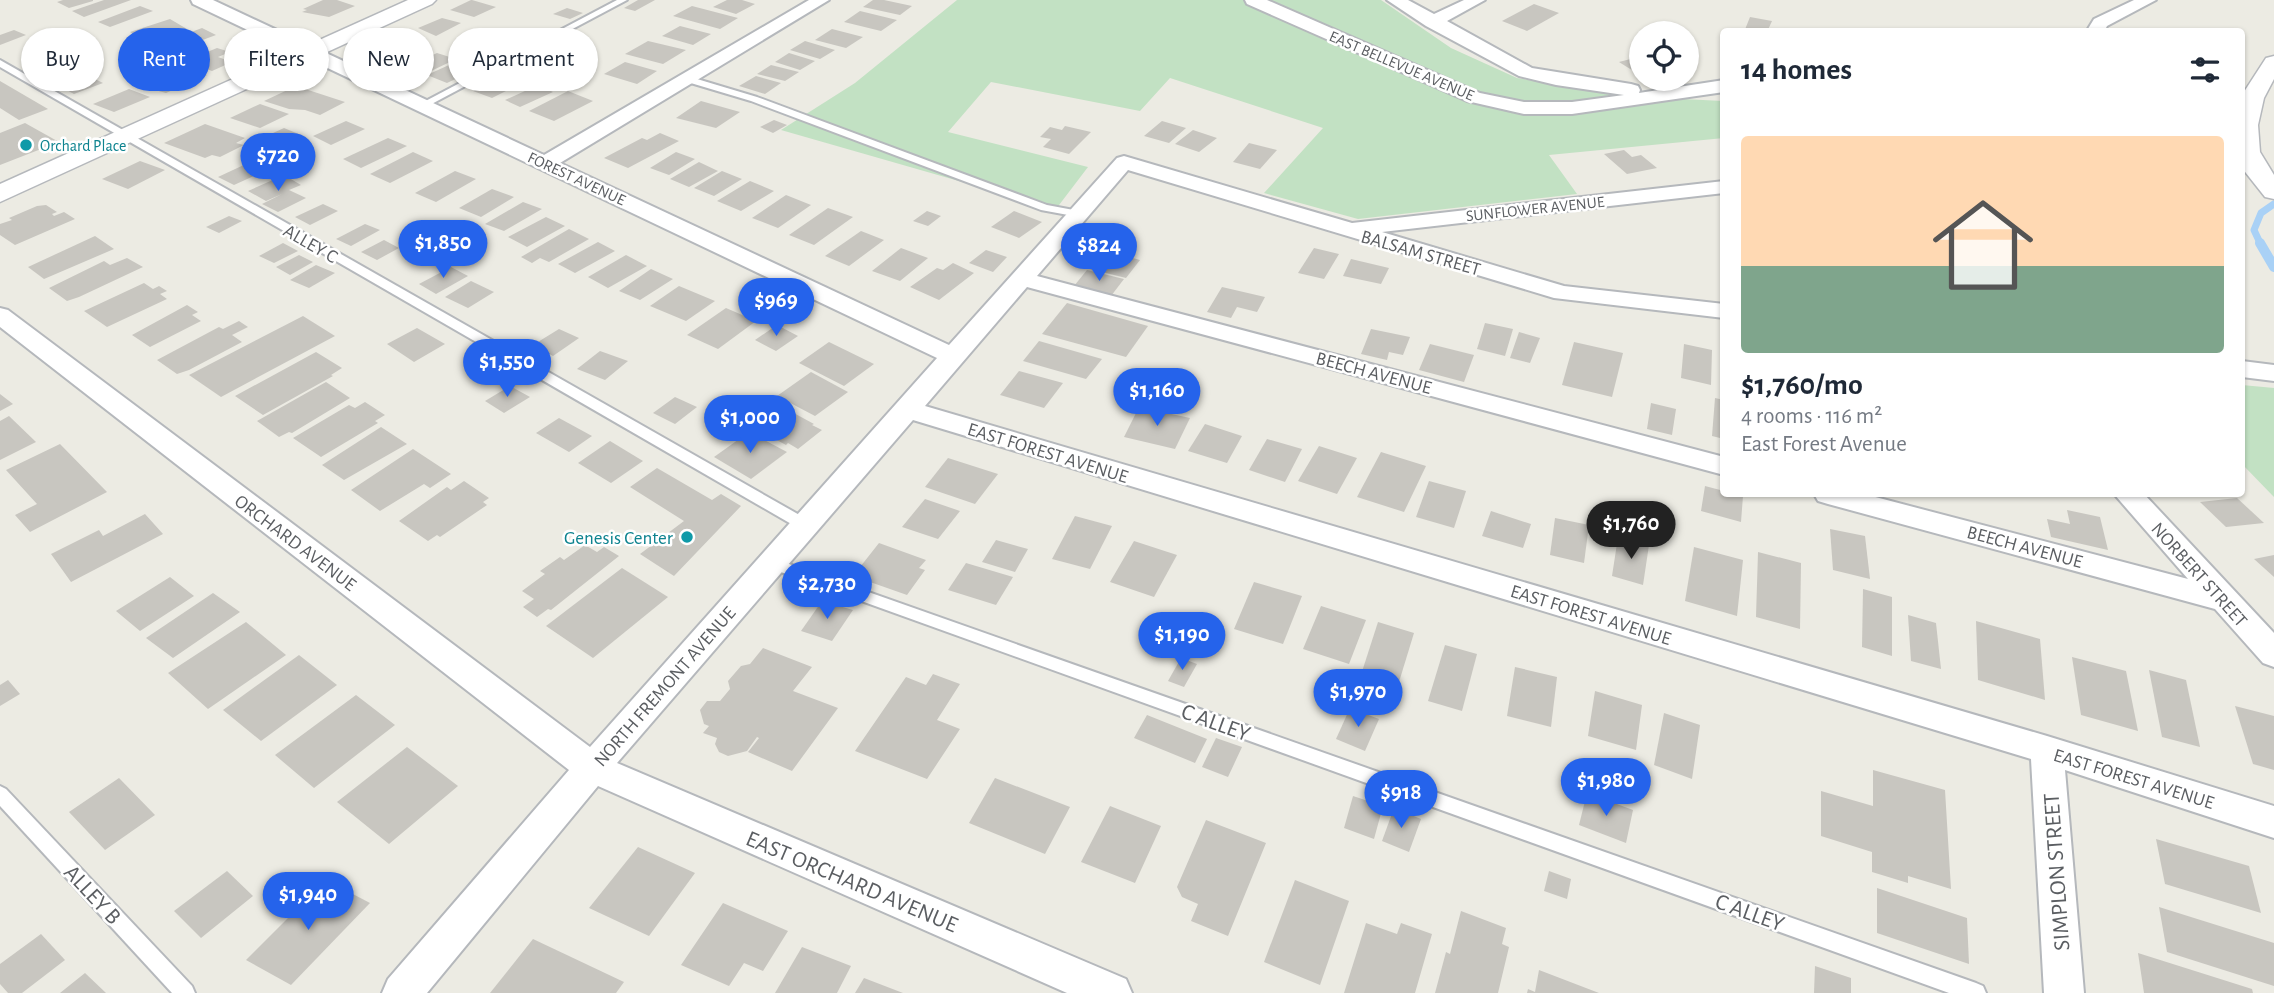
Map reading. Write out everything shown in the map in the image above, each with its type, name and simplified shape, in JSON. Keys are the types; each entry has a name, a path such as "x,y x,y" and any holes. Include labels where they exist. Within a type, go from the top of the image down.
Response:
{"street":[{"path":"329,44 425,0"},
{"path":"545,163 821,0"},
{"name":"EAST BELLEVUE AVENUE","path":"1253,0 1474,97 1524,108 1572,108 1720,87"},
{"path":"1395,0 1526,72 1665,95"},
{"path":"1432,22 1477,0"},
{"path":"2097,28 2100,23 2147,0"},
{"name":"FOREST AVENUE","path":"211,2 263,28"},
{"name":"FOREST AVENUE","path":"329,61 955,357"},
{"path":"2245,132 2248,109 2259,83 2274,63"},
{"path":"0,194 224,91"},
{"path":"2245,143 2254,168 2274,191"},
{"name":"NORTH FREMONT AVENUE","path":"402,993 592,768 1124,162"},
{"name":"BALSAM STREET","path":"1124,162 1562,293 1720,311"},
{"name":"SUNFLOWER AVENUE","path":"1346,230 1720,187"},
{"name":"BEECH AVENUE","path":"1023,279 1720,465"},
{"name":"ORCHARD AVENUE","path":"0,315 592,768"},
{"name":"EAST FOREST AVENUE","path":"908,410 2047,750 2274,822"},
{"name":"BEECH AVENUE","path":"1839,497 2221,599"},
{"name":"NORBERT STREET","path":"2131,497 2274,654"},
{"name":"SIMPLON STREET","path":"2047,750 2064,993"},
{"name":"EAST ORCHARD AVENUE","path":"592,768 1112,993"}],"lane":[{"path":"423,105 623,0"},
{"name":"ALLEY C","path":"0,63 805,525"},
{"path":"687,79 754,99 1045,208 1079,214"},
{"name":"C ALLEY","path":"772,563 1976,993"},
{"name":"ALLEY B","path":"0,794 185,993"}],"green space":[{"path":"957,0 1381,0 1451,48 1517,78 1622,96 1720,101 1720,138 1549,155 1577,194 1358,219 1264,193 1323,128 1170,78 1140,111 991,82 948,132 1088,167 1056,209 781,130 855,83"},
{"path":"2245,385 2274,388 2274,497 2245,467"}],"building":[{"path":"104,0 131,0 84,17 72,11"},
{"path":"323,0 337,0 355,6 329,17 302,12 307,10 303,9"},
{"path":"471,0 496,7 474,17 450,10"},
{"path":"638,0 655,0 635,11 624,8"},
{"path":"727,0 742,0 755,4 736,14 713,7"},
{"path":"873,0 912,6 900,15 863,7"},
{"path":"93,1 69,8 57,2"},
{"path":"1534,4 1559,13 1527,31 1502,21"},
{"path":"140,6 153,11 110,27 98,22"},
{"path":"692,6 738,18 720,29 673,16"},
{"path":"567,8 583,13 570,19 553,14"},
{"path":"860,11 897,20 881,31 844,22"},
{"path":"1750,17 1772,21 1769,28 1746,28"},
{"path":"442,18 461,23 436,36 434,28 418,28"},
{"path":"170,19 185,28 142,28"},
{"path":"680,26 711,34 693,45 662,36"},
{"path":"832,29 863,37 846,48 815,40"},
{"path":"14,30 21,33 21,37 0,45 0,35"},
{"path":"648,41 686,50 663,64 625,54"},
{"path":"805,41 835,50 820,59 790,50"},
{"path":"217,48 224,50 224,54 218,57 224,59 224,66 210,70 210,51"},
{"path":"789,53 815,61 800,70 775,62"},
{"path":"434,54 448,56 448,63 434,70"},
{"path":"1629,59 1629,68 1619,62"},
{"path":"625,62 657,71 637,84 604,74"},
{"path":"448,65 448,83 434,78 434,72"},
{"path":"771,65 799,72 785,81 757,74"},
{"path":"756,76 781,83 765,94 739,86"},
{"path":"0,81 48,109 19,120 0,108"},
{"path":"124,91 134,91 150,97 114,112 93,104"},
{"path":"285,91 311,91 345,102 320,115 264,101"},
{"path":"473,91 506,91 492,98"},
{"path":"525,91 553,92 520,107 505,100"},
{"path":"568,91 593,101 554,121 529,111"},
{"path":"701,101 740,112 716,128 676,118"},
{"path":"260,104 289,114 260,128 230,118"},
{"path":"774,120 787,125 773,133 760,127"},
{"path":"346,121 365,129 331,145 313,136"},
{"path":"1162,121 1186,128 1169,143 1144,136"},
{"name":"Orchard Place","path":"25,123 59,142 0,165 0,133"},
{"path":"205,124 245,138 236,143 244,145 220,157 212,155 205,158 164,143"},
{"path":"1065,126 1091,132 1069,154 1043,147 1051,139 1040,137 1050,127 1062,130"},
{"path":"284,128 301,135 279,146 262,138"},
{"path":"1193,130 1217,138 1199,152 1175,144"},
{"path":"660,133 679,141 628,168 604,158 642,138 647,140"},
{"path":"388,138 407,146 361,168 343,159"},
{"path":"1249,143 1277,150 1260,169 1233,162"},
{"path":"1624,150 1632,157 1641,155 1657,168 1627,174 1604,154"},
{"path":"413,152 433,161 390,183 370,174"},
{"path":"676,152 695,159 669,175 650,168"},
{"path":"140,161 165,170 128,189 102,179"},
{"path":"699,162 718,171 689,187 670,179"},
{"path":"248,163 265,171 234,185 218,177"},
{"path":"455,171 476,179 436,202 415,193"},
{"path":"722,171 742,179 714,196 694,188"},
{"path":"284,175 301,185 289,190 306,198 278,212 262,204 282,194 266,201 248,191"},
{"path":"750,181 774,191 741,211 717,201"},
{"path":"492,189 514,197 481,217 459,208"},
{"path":"786,195 811,205 778,228 752,218"},
{"path":"523,202 542,209 504,231 485,224"},
{"path":"323,204 338,211 310,225 295,217"},
{"path":"46,205 57,212 52,214 54,216 64,212 75,219 15,245 0,235 0,224 12,220 9,218"},
{"path":"828,208 853,217 814,245 789,235"},
{"path":"927,211 941,216 928,226 913,221"},
{"path":"1014,211 1042,222 1019,238 991,227"},
{"path":"229,216 242,221 219,233 206,227"},
{"path":"546,217 565,226 527,247 508,237"},
{"path":"365,224 380,230 351,246 336,239"},
{"path":"569,229 589,239 549,262 540,258 532,263 521,257"},
{"path":"861,231 884,240 849,266 825,256"},
{"path":"95,236 114,249 44,279 28,267"},
{"path":"384,240 399,248 377,260 361,252"},
{"path":"598,242 615,251 575,273 558,264"},
{"path":"283,243 298,251 274,263 259,256"},
{"path":"901,248 928,258 900,281 872,271"},
{"path":"1314,248 1339,254 1324,279 1298,273"},
{"path":"986,250 1007,257 993,272 969,263"},
{"path":"1104,250 1140,260 1126,278 1090,269"},
{"path":"299,255 313,262 290,275 276,267"},
{"path":"626,255 647,266 608,288 588,277"},
{"path":"127,258 143,267 79,297 67,301 49,288 104,261 110,265"},
{"path":"1351,259 1389,268 1381,284 1343,276"},
{"path":"953,263 974,273 939,300 910,287 937,268 943,270"},
{"path":"316,265 335,273 309,288 290,280"},
{"path":"451,267 468,276 436,294 419,284"},
{"path":"651,269 673,279 640,300 619,291"},
{"path":"1087,270 1124,279 1111,296 1074,286"},
{"path":"471,281 494,292 468,308 445,297"},
{"path":"144,283 153,289 159,286 167,291 160,294 167,299 107,327 84,311"},
{"path":"679,286 715,301 686,321 650,306"},
{"path":"1222,287 1265,297 1257,312 1237,307 1231,318 1207,312"},
{"path":"1067,303 1148,326 1126,357 1042,334"},
{"path":"187,305 198,312 192,315 201,321 150,347 132,335"},
{"path":"726,308 756,321 718,349 687,335"},
{"path":"303,316 335,336 221,397 189,375"},
{"path":"239,321 248,327 232,335 242,342 189,370 177,374 157,360 219,327 223,329"},
{"path":"1485,323 1513,329 1505,356 1477,349"},
{"path":"777,325 798,336 776,351 755,340"},
{"path":"417,328 445,344 414,362 387,344"},
{"path":"559,329 579,338 553,356 533,345"},
{"path":"1371,329 1410,337 1403,355 1389,352 1387,360 1361,354"},
{"path":"1519,332 1540,338 1530,363 1510,358"},
{"path":"1039,341 1102,359 1086,379 1023,361"},
{"path":"829,342 874,364 844,386 799,363"},
{"path":"1574,342 1623,353 1612,397 1562,385"},
{"path":"1430,344 1474,355 1464,382 1419,370"},
{"path":"1684,344 1712,350 1711,385 1681,378"},
{"path":"600,351 628,361 605,380 577,369"},
{"path":"316,352 342,368 331,375 333,376 263,415 235,396"},
{"path":"1019,371 1063,383 1044,408 1000,395"},
{"path":"811,372 848,392 815,416 777,396"},
{"path":"326,382 350,398 292,433 279,437 257,421"},
{"path":"510,386 530,397 504,413 485,401"},
{"path":"0,394 13,404 0,411"},
{"path":"675,397 697,407 675,424 653,413"},
{"path":"1715,398 1720,399 1720,438 1712,436"},
{"path":"365,402 385,415 375,421 378,423 321,457 293,438 349,405 355,408"},
{"path":"1651,403 1676,409 1672,435 1647,429"},
{"path":"779,405 822,430 798,449 751,426"},
{"path":"1139,407 1190,418 1175,449 1124,437"},
{"path":"9,416 36,442 0,460 0,421"},
{"path":"559,418 592,436 569,452 536,433"},
{"path":"1205,424 1242,436 1227,463 1188,451"},
{"path":"381,427 407,444 344,480 322,465"},
{"path":"749,432 787,452 751,479 714,457"},
{"path":"1267,439 1302,449 1285,482 1249,470"},
{"path":"610,441 643,461 611,483 578,463"},
{"path":"60,444 107,492 30,532 15,515 37,504 6,470"},
{"path":"1319,446 1357,458 1337,494 1298,481"},
{"path":"413,449 451,474 430,488 424,484 380,511 351,490"},
{"path":"1381,452 1426,466 1404,512 1357,497"},
{"path":"948,458 998,474 975,504 925,487"},
{"name":"Genesis Center","path":"657,468 712,500 721,494 741,506 674,576 640,554 684,521 630,487"},
{"path":"464,481 489,498 483,502 487,505 440,537 437,535 428,541 399,521 447,487 451,490"},
{"path":"1429,481 1466,491 1454,528 1416,517"},
{"path":"1705,486 1720,490 1720,497 1743,497 1741,522 1701,511"},
{"path":"2237,498 2264,523 2226,527 2200,502"},
{"path":"925,499 960,511 938,539 902,527"},
{"path":"2067,510 2100,517 2108,550 2051,537 2047,519 2070,524"},
{"path":"1491,511 1531,524 1523,548 1482,536"},
{"path":"145,514 163,534 71,582 51,554 99,530 103,536"},
{"path":"1075,516 1112,526 1090,569 1052,559"},
{"path":"1555,518 1589,525 1584,563 1550,555"},
{"path":"1830,529 1865,536 1870,579 1833,570"},
{"path":"1618,537 1649,545 1643,585 1612,576"},
{"path":"996,540 1028,549 1015,572 982,562"},
{"path":"1134,541 1177,555 1154,597 1110,582"},
{"path":"879,543 926,560 919,568 925,570 907,595 853,576"},
{"path":"585,545 597,552 604,547 619,556 551,610 548,609 537,617 523,607 534,599 522,591 545,574 540,571 560,557 564,560"},
{"path":"1694,547 1743,560 1737,616 1685,601"},
{"path":"1758,552 1801,563 1800,629 1756,617"},
{"path":"2274,555 2274,577 2254,559"},
{"path":"966,563 1013,577 996,605 948,590"},
{"path":"622,568 668,597 593,658 546,626"},
{"path":"170,577 194,596 140,631 116,611"},
{"path":"1254,582 1302,596 1283,644 1234,629"},
{"path":"1863,589 1892,597 1892,656 1862,647"},
{"path":"213,593 240,612 173,658 146,638"},
{"path":"822,601 853,610 832,641 801,631"},
{"path":"1321,606 1366,620 1349,664 1303,649"},
{"path":"1908,615 1936,623 1941,669 1911,661"},
{"path":"1976,621 2040,639 2045,700 1978,680"},
{"path":"246,622 286,655 208,709 168,673"},
{"path":"1378,622 1414,633 1395,695 1358,684"},
{"path":"1445,645 1477,654 1462,711 1428,701"},
{"path":"763,648 812,667 793,691 838,708 792,771 748,752 759,738 757,737 747,751 728,756 719,752 715,744 717,738 703,733 709,726 704,724 700,710 707,701 720,701 730,689 728,681 741,666 750,664"},
{"path":"299,655 337,685 261,741 223,710"},
{"path":"2072,657 2126,671 2138,731 2081,715"},
{"path":"1181,658 1197,664 1184,687 1168,681"},
{"path":"1515,667 1557,677 1551,727 1507,716"},
{"path":"2149,670 2186,680 2200,747 2162,737"},
{"path":"933,674 960,684 937,720 960,729 927,779 855,751 906,677 926,685"},
{"path":"8,680 20,694 0,706 0,685"},
{"path":"1595,691 1642,705 1636,750 1588,736"},
{"path":"356,695 395,725 314,788 275,755"},
{"path":"2235,706 2274,716 2274,770 2253,764"},
{"path":"1350,708 1379,719 1365,751 1336,739"},
{"path":"1664,713 1700,725 1692,779 1654,765"},
{"path":"1147,715 1207,739 1195,763 1134,738"},
{"path":"1216,738 1242,747 1228,777 1202,767"},
{"path":"407,747 458,786 389,844 337,802"},
{"path":"1873,770 1945,790 1951,889 1908,876 1908,883 1872,872 1872,852 1821,836 1821,791 1873,806"},
{"path":"119,778 155,815 105,850 69,812"},
{"path":"995,778 1070,807 1045,854 969,823"},
{"path":"1587,793 1633,810 1626,843 1579,825"},
{"path":"1353,796 1383,806 1374,839 1344,828"},
{"path":"1110,806 1161,826 1135,883 1081,862"},
{"path":"1394,808 1421,819 1409,852 1382,841"},
{"path":"1206,820 1266,843 1228,936 1191,921 1198,904 1182,897 1177,887"},
{"path":"2156,839 2249,866 2261,913 2165,884"},
{"path":"638,847 695,873 649,936 589,908"},
{"path":"227,871 253,896 201,938 174,911"},
{"path":"1549,871 1571,879 1567,899 1544,891"},
{"path":"326,880 370,903 291,985 246,960"},
{"path":"1295,880 1349,901 1320,985 1264,962"},
{"path":"1877,888 1967,918 1969,964 1877,933"},
{"path":"723,903 788,931 763,971 744,963 729,986 681,965"},
{"path":"2159,907 2274,943 2274,986 2167,952"},
{"path":"1461,911 1506,928 1502,944 1509,947 1498,993 1435,993 1446,952 1450,954"},
{"path":"1366,923 1397,934 1401,923 1432,934 1415,993 1344,993"},
{"path":"41,934 65,960 22,993 8,993 0,984 0,964"},
{"path":"533,939 624,982 616,993 490,993"},
{"path":"802,947 851,966 837,993 775,993"},
{"path":"2138,953 2252,989 2253,993 2144,993"},
{"path":"1815,966 1851,978 1851,993 1814,993"},
{"path":"1539,970 1599,993 1527,993 1528,989 1535,992"},
{"path":"85,973 106,993 60,993"},
{"path":"864,978 903,993 855,993"}],"waterway":[{"path":"2260,244 2254,230 2261,213 2274,204"},
{"path":"2260,244 2274,267"}],"place":[{"name":"Orchard Place","path":"26,145"},
{"name":"Genesis Center","path":"687,537"}]}
